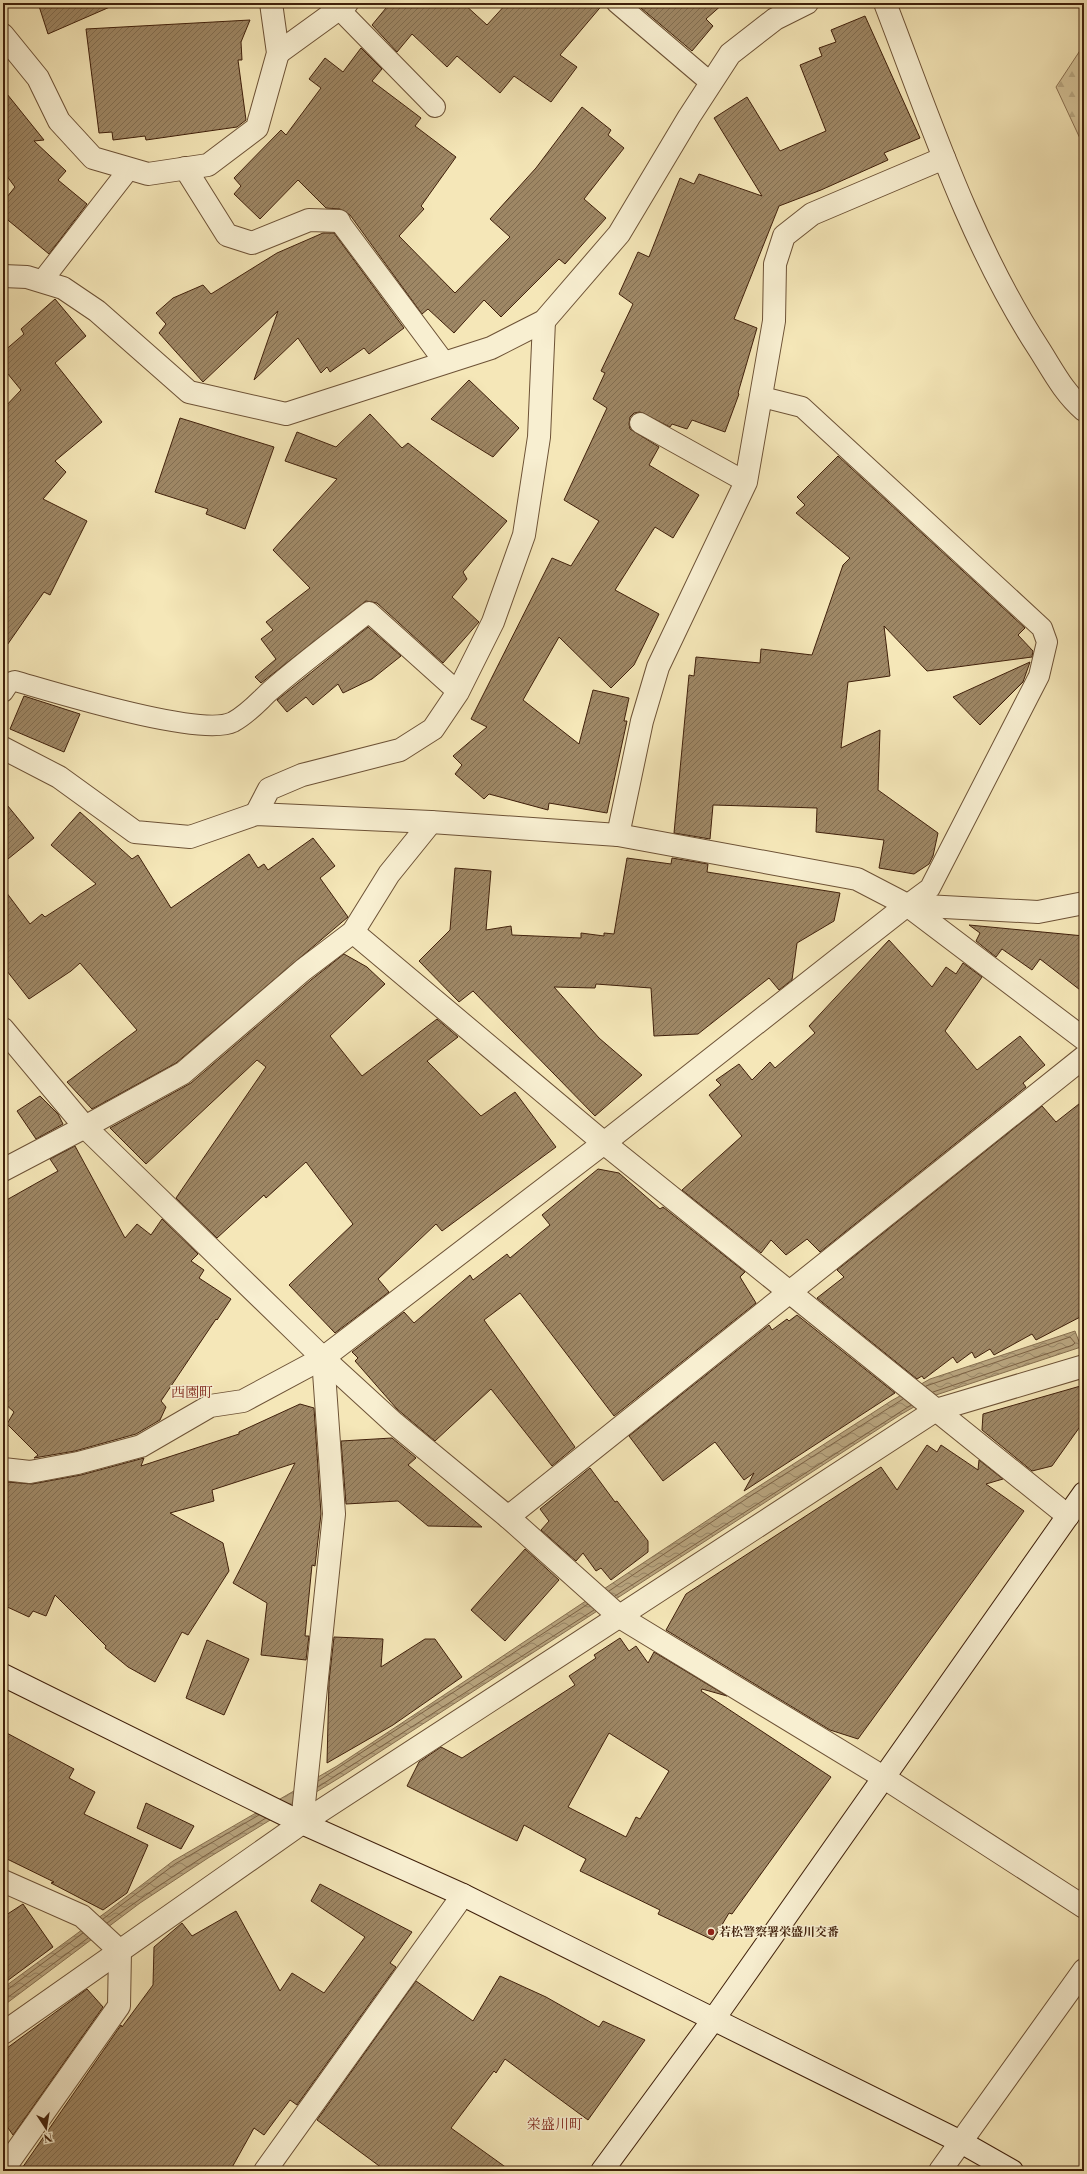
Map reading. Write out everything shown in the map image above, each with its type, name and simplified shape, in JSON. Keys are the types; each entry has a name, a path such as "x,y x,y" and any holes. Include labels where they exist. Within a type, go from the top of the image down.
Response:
{"street":[{"path":"3,35 38,78 59,121 93,158 148,174 208,165 257,128 278,53 271,3"},
{"path":"3,276 27,277 63,288 97,311 189,392 286,414 491,348 544,321 619,234 730,54 775,19 807,3"},
{"path":"885,3 944,158 978,235 1019,318 1070,398 1084,410"},
{"path":"278,53 343,6"},
{"path":"618,835 642,721 658,667 746,482 774,321 775,264 784,236 812,214 944,158"},
{"path":"185,168 227,235 252,243 309,220 339,221"},
{"path":"256,814 269,789 302,775 400,750 432,729 458,692 493,622 524,535 538,437 544,321"},
{"path":"3,748 59,777 135,832 190,837 256,814 431,822 618,835 857,879 907,905 1084,1039"},
{"path":"3,1170 183,1074 303,970 353,932 389,874 431,822"},
{"path":"3,1469 30,1472 78,1463 140,1446 210,1406 243,1401 323,1358 604,1143 907,905 1038,912 1084,903"},
{"path":"353,932 604,1143 1068,1516"},
{"path":"3,1029 85,1127 323,1358 394,1423 508,1517 620,1617 883,1777 1084,1907"},
{"path":"508,1517 1084,1057"},
{"path":"302,1823 334,1514 323,1358"},
{"path":"3,2033 302,1823 936,1410 1084,1366"},
{"path":"602,2171 714,2020 883,1777 1084,1493"},
{"path":"3,1675 302,1823 463,1895 961,2142 1012,2171"},
{"path":"3,1881 82,1916 120,1951 119,2006 3,2170"},
{"path":"265,2171 463,1895"},
{"path":"940,2171 1084,1970"}],"lane":[{"path":"617,3 711,83"},
{"path":"343,6 435,107"},
{"path":"42,281 129,169"},
{"path":"339,221 445,363"},
{"path":"762,397 802,407 1042,628 1047,642 1039,676 930,888 907,905"},
{"path":"640,423 746,482"},
{"path":"3,692 9,683 15,681 119,710 202,726 231,723 253,709 269,692 369,612 458,692"}],"green space":[{"path":"1084,46 1084,147 1056,87"}],"water":[{"path":"1075,1331 1081,1347 933,1396 900,1415 344,1775 208,1858 140,1903 3,2006 3,1988 173,1861 337,1766 747,1494 891,1401 930,1379"}],"building":[{"path":"38,3 119,3 48,34"},
{"path":"381,3 463,3 487,25 507,3 604,3 560,55 577,67 551,102 514,76 500,93 457,56 447,67 412,34 397,52 372,25 386,8"},
{"path":"635,3 724,3 706,19 713,26 692,51"},
{"path":"865,16 920,138 884,153 888,160 821,190 779,206 734,319 757,328 738,393 739,394 725,432 692,420 687,429 672,424 670,427 640,412 634,413 630,417 630,429 659,447 649,465 699,495 673,538 655,527 615,590 659,614 634,665 611,688 559,637 523,700 579,744 593,690 629,698 624,721 627,721 607,813 549,803 548,810 489,794 484,799 455,774 462,765 453,756 487,727 471,719 552,558 571,566 599,521 564,500 607,408 593,399 605,373 601,371 633,304 619,294 638,252 649,257 680,178 694,184 699,174 762,196 714,118 747,97 780,151 826,131 800,65 822,56 819,48 836,42 831,30"},
{"path":"250,20 241,42 242,60 238,60 246,120 237,127 146,140 145,136 113,140 112,132 99,133 86,29"},
{"path":"361,48 382,69 372,81 421,118 415,126 456,157 421,206 424,209 399,236 455,293 510,237 490,219 536,168 582,107 611,130 608,135 624,148 584,199 606,218 565,264 559,259 501,317 484,300 454,333 428,309 422,314 350,215 340,209 326,208 298,180 260,219 234,194 241,186 234,178 281,130 286,135 321,88 309,79 325,58 343,72"},
{"path":"3,89 44,140 34,141 66,171 58,180 87,204 49,254 3,216 3,202 15,187 3,171"},
{"path":"323,233 334,233 404,328 369,354 364,348 330,372 327,367 321,373 298,338 254,380 278,311 203,382 159,333 166,324 156,313 173,298 203,285 211,294 277,253"},
{"path":"55,299 86,336 55,363 102,422 55,461 66,472 43,499 87,521 50,595 44,592 3,651 3,409 21,390 3,368 3,352 24,334 21,329"},
{"path":"469,380 519,428 493,457 431,419"},
{"path":"370,414 402,448 408,443 507,521 463,572 467,579 452,597 479,622 443,663 377,603 366,601 261,683 255,677 276,659 261,639 273,630 266,622 310,588 273,550 337,479 285,461 297,432 336,447"},
{"path":"180,418 274,447 245,529 206,514 208,509 155,492"},
{"path":"838,456 1025,628 1018,635 1033,651 1032,657 927,671 884,626 890,676 848,682 841,748 880,730 878,790 938,833 933,856 929,864 914,874 879,868 884,840 816,832 817,808 713,805 710,839 674,833 689,675 694,676 696,657 760,663 761,649 812,655 843,565 850,558 796,513 805,505 797,497"},
{"path":"368,627 401,656 372,679 343,693 338,684 313,705 306,697 287,712 277,700"},
{"path":"1030,662 1023,682 980,725 953,697"},
{"path":"24,696 80,714 64,752 10,729"},
{"path":"3,800 34,838 3,863"},
{"path":"80,812 132,859 138,855 171,908 249,854 258,868 264,864 268,870 313,838 335,866 320,878 348,917 176,1063 92,1109 67,1082 137,1030 80,963 71,971 29,999 3,966 3,888 30,924 42,914 45,917 96,884 51,845"},
{"path":"627,858 671,864 672,858 708,864 707,872 840,893 834,921 797,943 792,980 779,990 769,978 698,1034 654,1036 651,988 596,984 595,988 554,987 599,1038 642,1075 595,1116 473,991 459,1002 419,961 450,930 455,868 491,871 486,930 511,926 512,935 581,938 581,933 604,936 604,933 614,934"},
{"path":"969,925 1084,936 1084,993 1040,959 1032,970 1002,949 996,957 976,941 980,933"},
{"path":"889,940 932,987 946,967 956,974 963,963 982,977 945,1031 977,1070 1020,1036 1045,1065 1023,1083 1026,1087 820,1252 807,1239 786,1255 771,1240 761,1253 682,1190 742,1136 709,1095 721,1085 716,1080 739,1064 752,1080 770,1062 775,1068 815,1033 809,1026"},
{"path":"344,954 367,967 385,984 330,1036 362,1076 437,1019 458,1037 427,1061 481,1116 515,1092 556,1147 442,1231 436,1224 378,1279 389,1292 335,1333 289,1285 353,1224 306,1162 266,1198 264,1195 217,1238 176,1198 266,1067 257,1060 146,1164 110,1128 191,1083 311,980"},
{"path":"40,1096 58,1114 63,1124 36,1139 17,1111"},
{"path":"1084,1100 1084,1315 1036,1340 1032,1334 994,1355 990,1349 975,1358 972,1352 957,1363 953,1357 924,1379 922,1376 917,1379 817,1298 844,1277 837,1270 1042,1106 1056,1122"},
{"path":"75,1146 125,1238 137,1224 151,1235 162,1219 198,1254 191,1261 204,1270 199,1278 231,1299 161,1401 166,1407 160,1420 136,1434 75,1451 34,1458 38,1455 7,1424 14,1412 3,1402 3,1202 58,1171 50,1159"},
{"path":"598,1169 619,1173 660,1209 663,1207 745,1272 740,1277 756,1303 614,1416 520,1293 484,1320 575,1447 552,1466 491,1389 435,1441 397,1409 355,1361 358,1358 352,1352 404,1312 414,1323 470,1275 473,1280 507,1254 510,1258 550,1225 542,1215"},
{"path":"797,1315 895,1393 744,1491 754,1473 744,1480 715,1442 663,1481 629,1436 769,1325 772,1330 787,1319 789,1321"},
{"path":"1084,1385 1084,1421 1052,1466 1032,1471 982,1430 983,1414"},
{"path":"300,1404 314,1408 321,1514 315,1566 312,1565 305,1636 309,1636 306,1660 261,1655 267,1603 233,1583 295,1463 212,1490 214,1501 170,1513 223,1543 229,1571 188,1635 182,1632 155,1682 128,1667 105,1648 106,1646 55,1595 46,1616 33,1611 29,1617 3,1605 3,1485 7,1482 32,1484 81,1475 144,1458 141,1466 239,1434 239,1432"},
{"path":"392,1438 416,1458 408,1465 482,1527 428,1526 398,1501 346,1504 341,1441"},
{"path":"927,1445 937,1452 941,1445 978,1470 979,1460 1003,1479 986,1484 1024,1511 858,1739 830,1730 666,1630 686,1594 881,1467 897,1490"},
{"path":"590,1468 615,1502 617,1501 648,1541 648,1552 611,1580 601,1568 596,1571 583,1553 576,1561 541,1530 549,1521 540,1509"},
{"path":"525,1549 559,1580 505,1641 471,1610"},
{"path":"334,1637 383,1639 381,1667 425,1639 435,1639 462,1677 393,1725 327,1763 329,1681"},
{"path":"620,1638 629,1651 636,1646 648,1663 654,1652 727,1696 702,1689 701,1691 831,1777 732,1914 729,1913 713,1940 658,1914 660,1910 580,1871 586,1859 524,1825 517,1841 407,1786 419,1762 441,1747 462,1758 575,1685 569,1676 596,1658 594,1655","holes":["609,1733 669,1771 640,1819 636,1817 626,1837 568,1807"]},
{"path":"207,1640 249,1659 224,1715 186,1698"},
{"path":"3,1731 74,1769 69,1778 95,1792 84,1814 148,1845 127,1893 103,1910 51,1883 54,1882 3,1857"},
{"path":"146,1803 194,1826 181,1849 137,1828"},
{"path":"320,1884 412,1932 390,1963 396,1967 297,2105 290,2100 264,2135 254,2128 230,2171 20,2171 121,2025 122,2027 153,1985 154,1947 182,1923 192,1936 236,1911 280,1991 292,1973 324,1993 365,1937 311,1901"},
{"path":"23,1904 53,1947 3,1984 3,1917"},
{"path":"500,1976 546,1997 599,2027 603,2021 645,2040 588,2120 505,2059 496,2073 494,2071 451,2128 511,2171 386,2171 317,2120 416,1981 473,2021"},
{"path":"87,1989 103,2007 13,2135 3,2121 3,2051"}],"place":[{"name":"若松警察署栄盛川交番","path":"711,1932"}],"district":[{"name":"西園町","path":"192,1392"},
{"name":"栄盛川町","path":"555,2124"}]}
